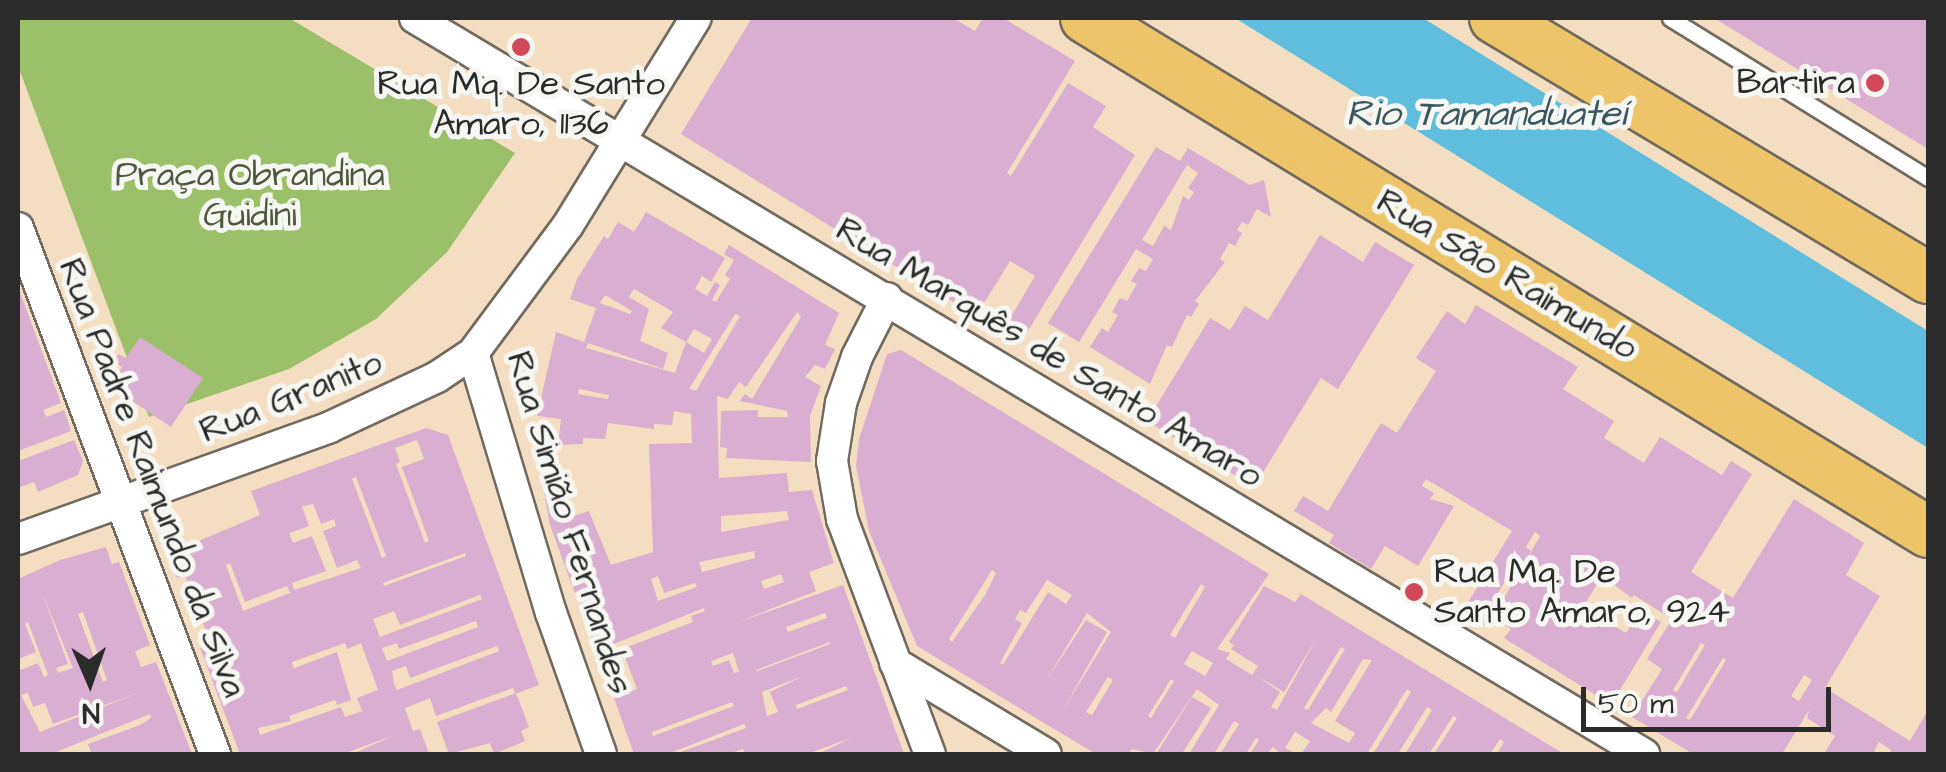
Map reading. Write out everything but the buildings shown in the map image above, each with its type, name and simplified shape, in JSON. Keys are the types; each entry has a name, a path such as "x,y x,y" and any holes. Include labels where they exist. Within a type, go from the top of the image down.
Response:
{"highway":[{"name":"Rua São Raimundo","path":"1086,18 1928,532"},
{"path":"1494,18 1928,278"}],"street":[{"name":"Rua Marquês de Santo Amaro","path":"416,18 1644,754"},
{"name":"Rua Simião Fernandes","path":"601,754 546,595 474,353 568,225 696,18"},
{"name":"Rua Padre Raimundo da Silva","path":"18,228 215,754"},
{"path":"887,298 857,357 841,403 832,461 842,520 930,754"},
{"name":"Rua Granito","path":"18,539 330,427 436,377 474,353"},
{"path":"896,663 1046,754"}],"lane":[{"path":"1670,18 1928,178"}],"green space":[{"name":"Praça Obrandina Guidini","path":"18,18 289,18 515,153 447,252 376,319 289,369 149,417 18,66"}],"water":[{"name":"Rio Tamanduateí","path":"1235,18 1423,18 1928,331 1928,448"}],"place":[{"name":"Rua Mq. De Santo Amaro, 1136","path":"521,47"},
{"name":"Bartira","path":"1875,83"},
{"name":"Rua Mq. De Santo Amaro, 924","path":"1414,592"}]}
